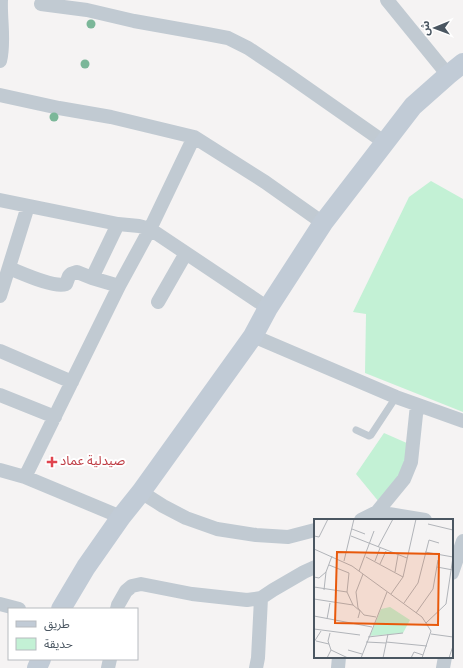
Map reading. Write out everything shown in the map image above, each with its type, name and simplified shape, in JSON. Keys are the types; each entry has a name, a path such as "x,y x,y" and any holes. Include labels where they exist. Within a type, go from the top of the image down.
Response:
{"street":[{"path":"0,61 2,41 1,0"},
{"path":"62,608 86,567 121,517 141,492 253,336 268,308 323,223 413,106 456,69 387,0"},
{"path":"41,4 88,5 134,21 228,38 248,48 284,72 384,142"},
{"path":"0,95 59,108 111,117 194,136 265,182 323,223"},
{"path":"25,477 119,286 150,229 194,136"},
{"path":"0,200 150,229 268,308"},
{"path":"0,296 28,206"},
{"path":"92,278 118,224"},
{"path":"158,302 186,253"},
{"path":"5,276 58,285 66,284 69,276 74,272 77,272 119,286"},
{"path":"253,336 396,397 463,421"},
{"path":"0,351 72,382"},
{"path":"0,395 55,417"},
{"path":"373,516 404,479 411,462 417,404"},
{"path":"0,470 25,477 121,517"},
{"path":"141,492 186,518 217,529 256,535 288,537 314,530"},
{"path":"373,516 412,519"},
{"path":"453,570 463,541"},
{"path":"117,608 126,591 132,586 141,584 192,594 246,600 261,598 304,572 314,568"},
{"path":"256,668 258,658 261,598"},
{"path":"0,604 15,608"},
{"path":"338,668 339,658"},
{"path":"443,668 445,658"}],"lane":[{"path":"356,430 371,436 396,397"}],"green space":[{"path":"431,181 463,199 463,412 365,373 366,314 353,312 409,197"},
{"path":"384,433 409,444 404,471 379,502 356,474"}],"place":[{"name":"صيدلية عماد","path":"52,462"}]}
